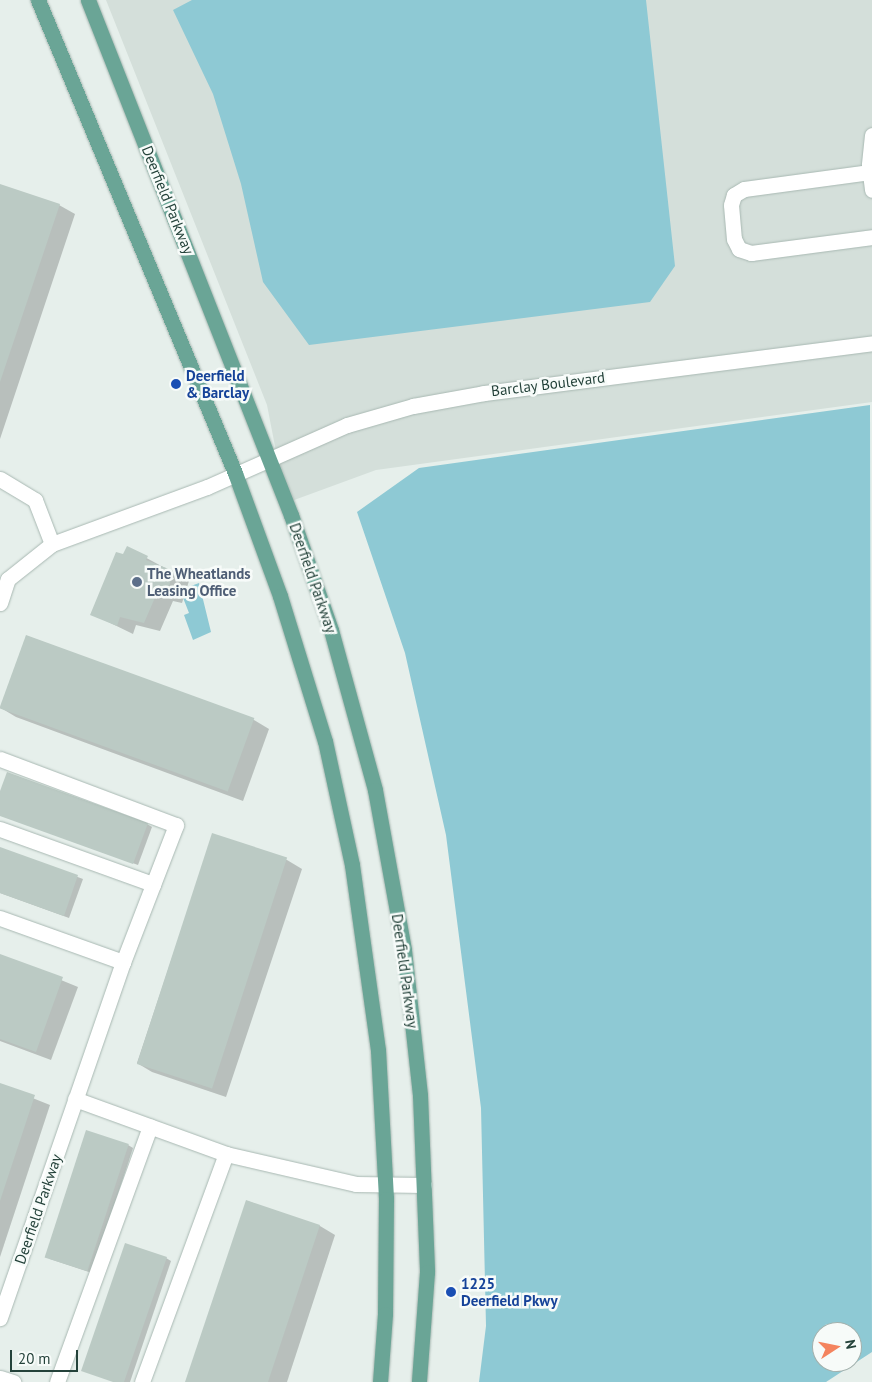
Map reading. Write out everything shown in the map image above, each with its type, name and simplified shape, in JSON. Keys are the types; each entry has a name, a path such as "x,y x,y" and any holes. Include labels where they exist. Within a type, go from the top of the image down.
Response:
{"main road":[{"path":"38,0 235,473 280,596 325,741 352,865 378,1050 385,1184 385,1314 380,1382"},
{"name":"Deerfield Parkway","path":"88,0 270,456 331,630 375,790 404,950 420,1096 427,1272 419,1382"}],"street":[{"path":"872,135 870,172 872,190"},
{"path":"870,172 744,189 734,195 731,205 734,239 739,249 752,253 872,237"},
{"name":"Barclay Boulevard","path":"235,473 270,456 347,425 413,406 484,392 872,343"},
{"path":"0,602 8,579 52,544 206,487 235,473"},
{"path":"0,479 35,500 52,544"},
{"name":"Deerfield Parkway","path":"0,759 176,825 123,962 0,1318"},
{"path":"0,829 153,884"},
{"path":"0,918 123,962"},
{"path":"75,1099 226,1154 356,1184 424,1185"},
{"path":"57,1382 150,1126"},
{"path":"142,1382 226,1154"},
{"path":"0,1378 13,1382"}],"shaded area":[{"path":"106,0 872,0 872,402 376,470 286,503 267,405"}],"water":[{"path":"192,0 646,0 675,266 650,302 309,345 263,282 241,184 213,94 173,10"},
{"path":"870,405 872,1352 862,1359 862,1322 812,1322 812,1372 841,1372 826,1382 479,1382 486,1326 481,1108 446,835 405,653 357,512 419,468"},
{"path":"199,583 211,632 193,640 184,615 189,613 180,590"}],"building":[{"path":"0,184 60,204 0,382"},
{"name":"The Wheatlands Leasing Office","path":"127,546 148,556 146,560 174,571 166,595 157,593 144,623 120,617 117,626 90,615 116,552 123,554"},
{"path":"26,635 254,718 228,791 0,709"},
{"path":"7,772 148,823 133,864 0,816 0,791"},
{"path":"212,833 287,857 212,1089 137,1064"},
{"path":"0,847 78,875 64,916 0,893"},
{"path":"0,954 63,977 36,1052 0,1039"},
{"path":"0,1083 35,1095 0,1201"},
{"path":"86,1130 129,1144 87,1271 45,1257"},
{"path":"246,1200 320,1225 268,1382 185,1382"},
{"path":"125,1243 167,1257 124,1382 113,1382 81,1371"}],"place":[{"name":"Deerfield & Barclay","path":"176,384"},
{"name":"The Wheatlands Leasing Office","path":"137,582"},
{"name":"1225 Deerfield Pkwy","path":"451,1292"}]}
